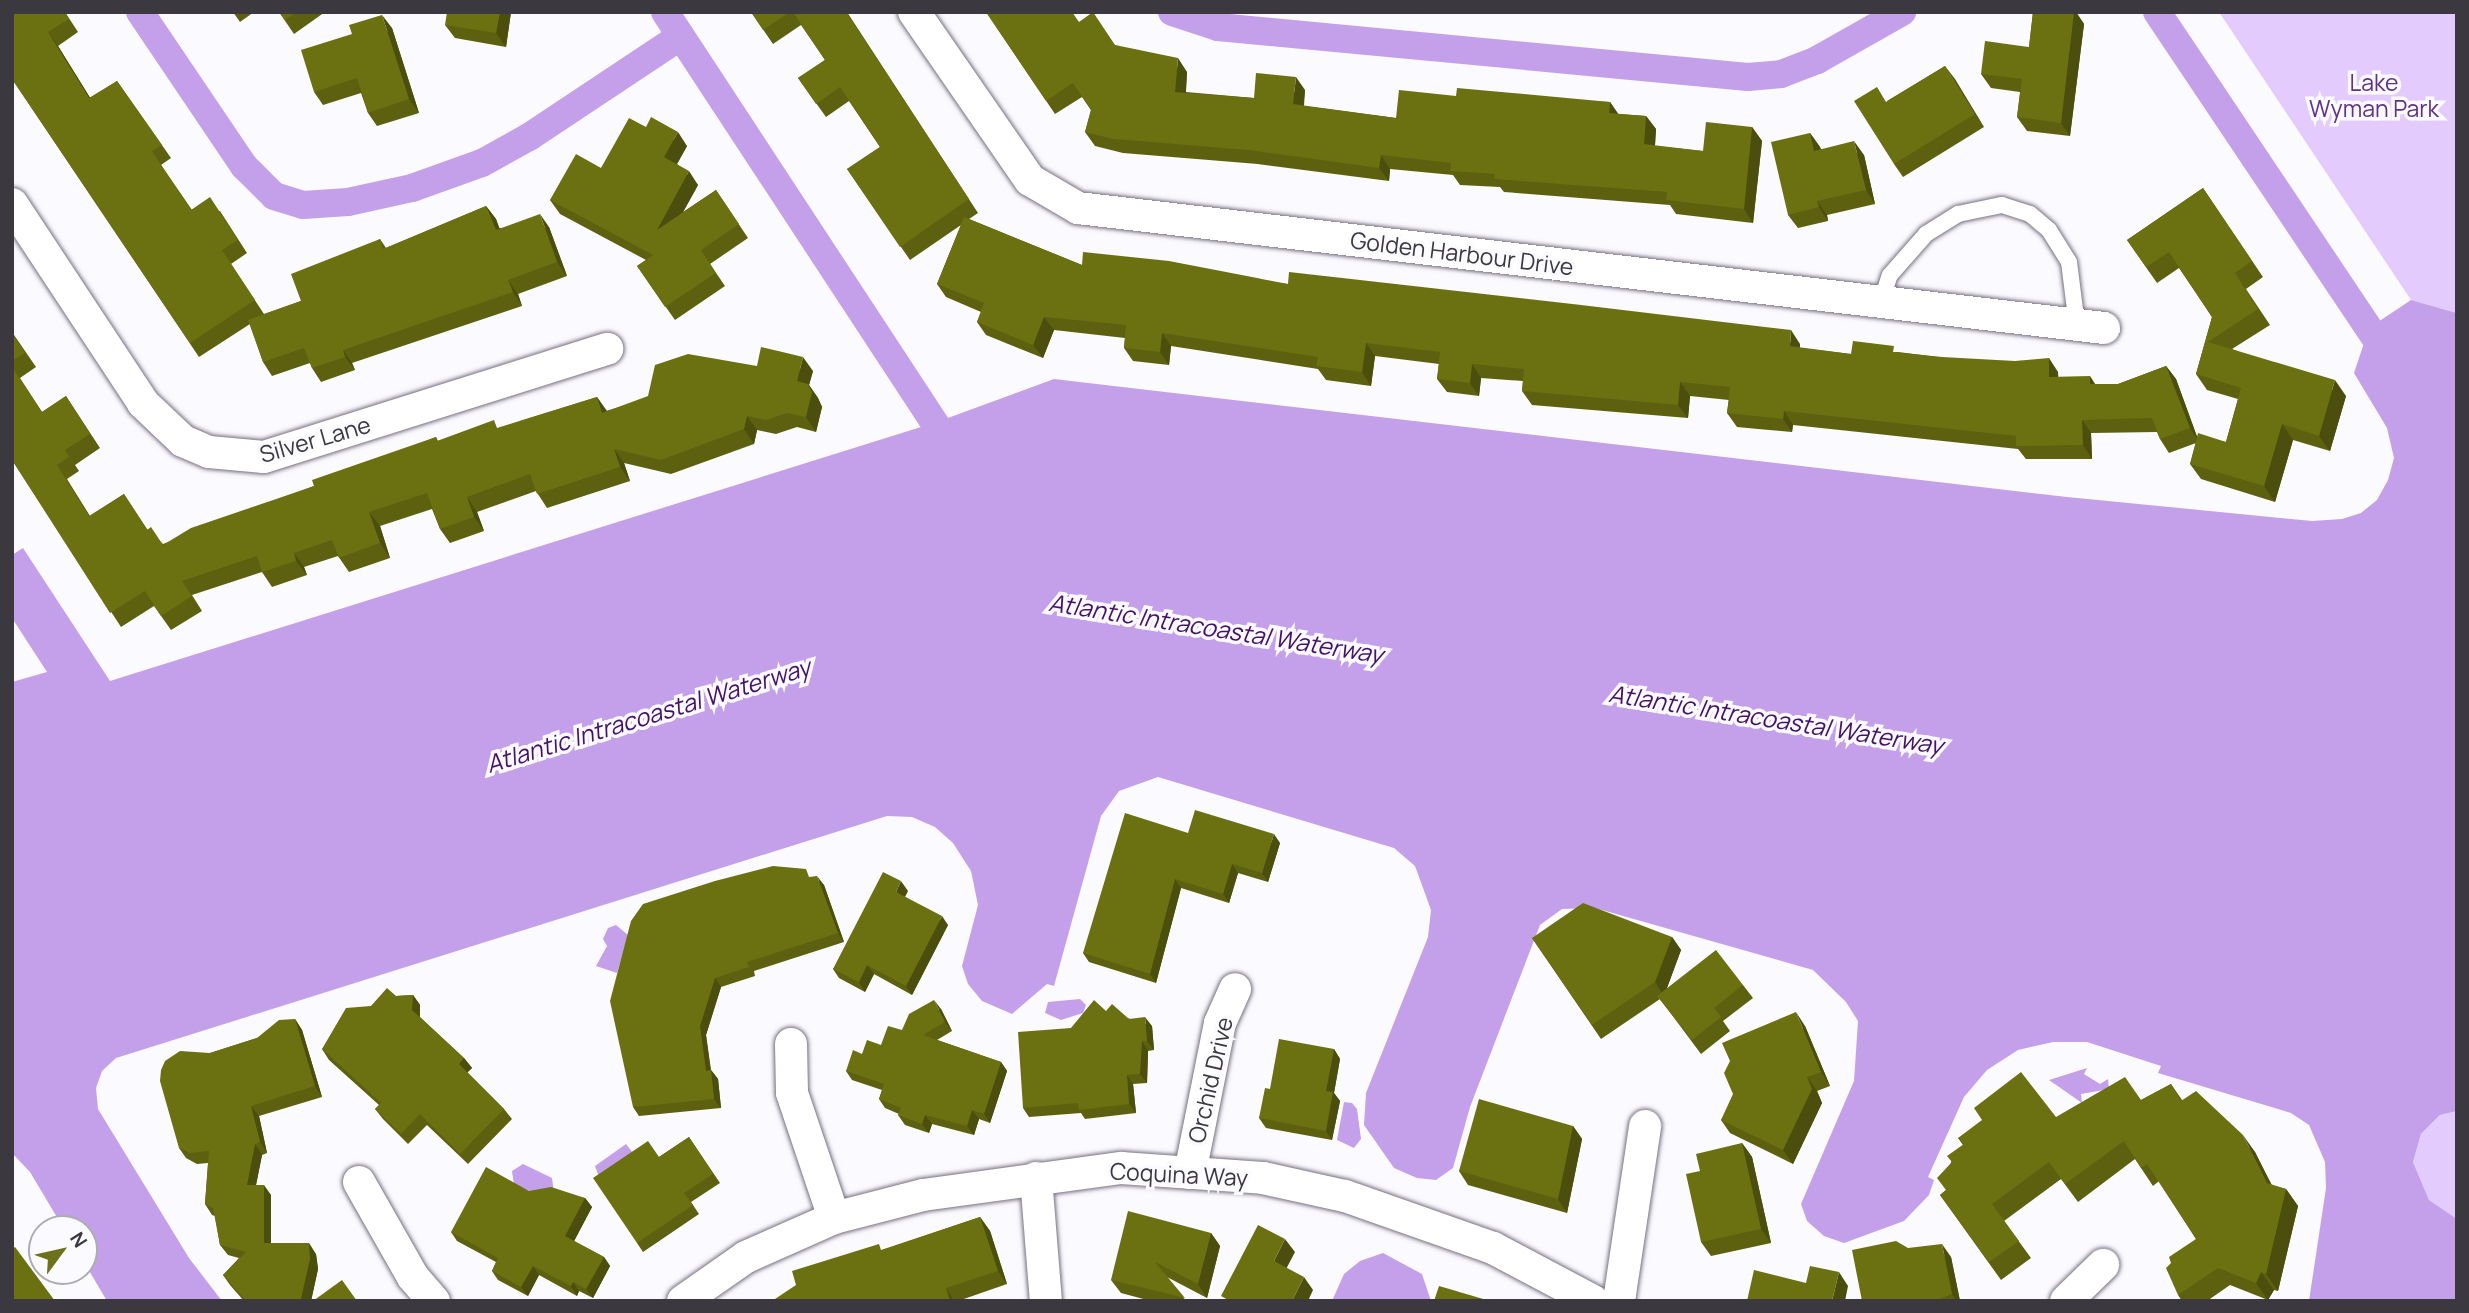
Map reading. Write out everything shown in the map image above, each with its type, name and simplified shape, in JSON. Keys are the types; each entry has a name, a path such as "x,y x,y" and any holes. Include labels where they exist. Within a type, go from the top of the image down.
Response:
{"street":[{"name":"Golden Harbour Drive","path":"914,12 1021,169 1052,197 1078,208 2090,326"},
{"name":"Silver Lane","path":"12,204 143,403 183,441 209,452 264,457 607,349"},
{"name":"Orchid Drive","path":"1190,1172 1220,1023 1235,989"},
{"path":"791,1044 792,1093 834,1218"},
{"path":"1619,1301 1645,1126"},
{"name":"Coquina Way","path":"683,1301 746,1257 834,1218 923,1195 1121,1168 1263,1178 1345,1196 1415,1217 1493,1248 1593,1301"},
{"path":"1036,1178 1046,1301"},
{"path":"359,1182 413,1277 434,1301"},
{"path":"2066,1301 2103,1265"}],"lane":[{"path":"1881,302 1890,275 1926,234 1958,214 2002,205 2030,214 2049,230 2068,262 2090,326"}],"green space":[{"name":"Lake Wyman Park","path":"2219,12 2457,12 2457,313 2411,300"},
{"path":"2457,1111 2457,1219 2429,1200 2413,1162 2421,1134 2440,1115"}],"water":[{"name":"Atlantic Intracoastal Waterway","path":"2411,300 2457,313 2457,1111 2440,1115 2421,1134 2413,1162 2429,1200 2457,1219 2457,1301 2309,1301 2326,1188 2325,1162 2309,1125 2291,1113 2158,1073 2161,1066 2087,1042 2053,1042 2018,1050 1987,1070 1964,1097 1928,1177 1934,1180 1929,1195 1904,1221 1844,1243 1824,1236 1807,1221 1801,1204 1854,1081 1858,1021 1846,1002 1813,970 1595,908 1562,909 1540,925 1470,1107 1453,1168 1436,1180 1417,1178 1394,1168 1364,1125 1366,1093 1428,937 1431,910 1415,866 1394,848 1158,777 1119,791 1101,816 1054,986 1047,984 1012,1014 982,1001 968,984 962,966 978,905 971,871 953,843 935,827 912,817 887,816 116,1058 102,1071 96,1088 98,1109 189,1258 222,1301 107,1301 98,1285 98,1215 56,1215 30,1172 12,1153 12,682 47,672 12,618 12,555 23,548 110,681 937,422 1054,379 2067,497 2312,521 2342,519 2361,513 2377,500 2388,480 2394,458 2387,428 2354,373 2369,328"},
{"path":"616,925 628,935 617,973 596,966 607,946 603,939 608,928"},
{"path":"1080,999 1086,1005 1083,1013 1061,1020 1045,1013 1048,1002"},
{"path":"2087,1068 2084,1074 2100,1084 2108,1079 2109,1089 2081,1094 2082,1103 2049,1080"},
{"path":"1344,1102 1352,1103 1357,1109 1361,1139 1354,1148 1337,1140"},
{"path":"626,1144 636,1157 600,1180 595,1166"},
{"path":"523,1164 552,1178 554,1193 542,1196 514,1185 512,1171"},
{"path":"1383,1253 1422,1274 1431,1301 1332,1301 1344,1274 1360,1261"}],"building":[{"path":"12,12 65,12 69,19 48,32 89,98 117,81 162,145 152,151 191,210 210,197 238,240 222,250 255,300 190,343 12,79"},
{"path":"279,12 296,12 285,20"},
{"path":"447,12 500,12 496,33 445,25"},
{"path":"751,12 790,12 763,30"},
{"path":"793,12 846,12 969,199 900,247 847,169 880,147 840,87 816,104 798,78 825,60"},
{"path":"986,12 1072,12 1079,22 1093,12 1115,45 1178,58 1175,92 1254,98 1256,73 1296,77 1293,104 1396,118 1399,90 1456,96 1457,88 1610,102 1609,113 1646,116 1644,144 1703,151 1706,122 1752,127 1744,209 1666,200 1667,192 1494,179 1495,174 1450,171 1451,163 1381,155 1379,168 1248,150 1113,139 1085,132 1091,110 1073,83 1046,101"},
{"path":"2033,12 2074,12 2061,123 2017,117 2022,79 1981,74 1985,41 2029,47"},
{"path":"382,15 409,99 368,113 357,78 314,92 301,50 352,34 349,25"},
{"path":"1945,66 1975,114 1894,164 1854,101 1877,87 1886,102"},
{"path":"651,117 678,132 664,157 689,171 657,230 716,190 739,224 701,250 716,273 665,307 637,266 653,255 550,200 576,154 601,168 629,118 646,127"},
{"path":"1810,133 1814,151 1854,141 1866,190 1817,201 1819,207 1788,215 1771,142"},
{"path":"2203,188 2252,261 2235,273 2258,309 2208,342 2335,380 2319,436 2282,424 2264,486 2190,464 2198,433 2226,442 2241,388 2196,374 2212,317 2169,252 2146,267 2127,240"},
{"path":"486,206 496,230 540,214 557,262 508,280 513,292 343,350 345,357 312,368 304,348 263,362 248,320 301,301 291,274 380,239 383,249"},
{"path":"964,217 1082,265 1083,252 1169,261 1288,284 1289,272 1581,305 1791,330 1790,346 1851,354 1853,341 1894,346 1893,352 1942,357 2015,361 2049,358 2049,377 2090,376 2090,384 2118,384 2166,366 2190,428 2160,439 2152,418 2082,420 2083,445 2016,446 2016,436 1784,411 1783,419 1727,413 1730,387 1680,382 1678,405 1522,391 1524,369 1472,364 1470,383 1437,379 1440,352 1366,343 1362,372 1316,366 1318,357 1162,333 1160,352 1124,348 1126,325 1044,317 1033,345 977,322 984,303 937,284"},
{"path":"12,333 25,353 12,361"},
{"path":"761,347 803,357 797,381 808,384 812,392 806,417 787,413 766,420 747,416 744,429 661,460 614,449 620,467 537,494 530,474 467,497 474,517 440,529 427,493 369,512 380,543 339,558 332,540 294,553 296,561 262,572 257,556 182,581 192,596 161,616 145,591 110,613 12,460 12,367 42,412 66,396 90,434 65,450 69,457 57,465 89,516 124,494 147,530 151,527 163,545 191,528 314,486 312,480 436,437 437,441 494,420 497,428 597,397 602,413 648,396 655,365 688,354 757,366"},
{"path":"1195,810 1274,834 1262,873 1232,864 1223,894 1175,879 1150,974 1083,953 1125,813 1188,833"},
{"path":"773,866 806,869 809,877 817,876 838,933 747,962 749,967 715,978 700,1026 706,1071 711,1070 714,1099 633,1107 610,1001 631,921 643,904"},
{"path":"883,872 901,881 896,892 942,916 906,986 867,965 859,982 833,969"},
{"path":"1583,903 1672,937 1655,982 1592,1025 1532,938"},
{"path":"1716,950 1743,985 1714,1008 1721,1017 1692,1040 1657,996"},
{"path":"387,988 396,996 413,995 412,1010 464,1058 459,1064 504,1109 460,1154 420,1114 401,1134 375,1109 381,1103 322,1049 346,1008 371,1006"},
{"path":"934,1000 945,1022 923,1035 1001,1062 984,1114 972,1110 967,1126 925,1115 922,1124 898,1115 901,1108 879,1099 884,1084 846,1071 853,1050 862,1054 867,1040 881,1045 888,1026 902,1030 909,1014"},
{"path":"1094,1000 1106,1011 1112,1004 1129,1019 1145,1017 1147,1041 1142,1041 1140,1074 1127,1075 1129,1104 1079,1110 1078,1103 1023,1108 1018,1032 1071,1028"},
{"path":"1796,1012 1821,1072 1807,1077 1812,1089 1783,1150 1721,1120 1733,1094 1724,1073 1730,1061 1722,1043"},
{"path":"295,1019 315,1086 251,1106 260,1142 255,1144 247,1185 264,1185 264,1243 309,1243 310,1259 301,1299 246,1301 223,1275 246,1252 220,1245 213,1208 205,1204 209,1151 190,1153 179,1148 160,1081 161,1070 165,1061 180,1051 210,1053 257,1038 279,1020"},
{"path":"1279,1039 1334,1049 1326,1091 1333,1092 1326,1131 1259,1118 1265,1088 1270,1089"},
{"path":"2021,1072 2056,1117 2125,1077 2141,1100 2171,1084 2181,1101 2196,1091 2243,1135 2267,1183 2286,1189 2266,1274 2261,1272 2256,1283 2218,1268 2178,1295 2166,1268 2171,1263 2169,1257 2196,1239 2147,1164 2141,1168 2124,1141 2065,1184 2049,1162 1992,1204 2019,1241 1989,1262 1940,1195 1946,1190 1937,1178 1952,1162 1947,1156 1964,1144 1958,1138 1982,1120 1974,1108"},
{"path":"1479,1099 1573,1126 1558,1199 1459,1171"},
{"path":"689,1137 713,1174 684,1193 693,1205 637,1243 593,1178 648,1141 659,1157"},
{"path":"1742,1143 1761,1229 1701,1242 1686,1174 1700,1171 1696,1154"},
{"path":"486,1167 529,1191 551,1187 585,1198 565,1236 604,1257 586,1289 573,1282 571,1286 533,1266 521,1287 492,1271 498,1258 451,1232"},
{"path":"1128,1211 1211,1233 1198,1284 1155,1262 1185,1298 1111,1280"},
{"path":"980,1217 998,1271 946,1288 949,1299 772,1301 796,1285 792,1271 879,1244 881,1250"},
{"path":"1258,1225 1285,1239 1274,1261 1304,1277 1292,1301 1230,1301 1221,1296"},
{"path":"1896,1241 1908,1248 1942,1244 1952,1294 1934,1301 1862,1301 1852,1250"},
{"path":"15,1247 28,1265 28,1285 43,1285 55,1301 12,1301 12,1249"},
{"path":"1810,1266 1839,1272 1832,1301 1747,1301 1754,1270 1806,1283"},
{"path":"342,1280 357,1301 313,1301"},
{"path":"1439,1286 1490,1301 1434,1301"}],"waterway":[{"path":"140,12 244,166 274,196 303,205 348,202 412,188 482,163 529,137 681,36"},
{"path":"665,12 955,454"},
{"path":"1172,12 1218,27 1748,77 1781,74 1817,60 1902,12"},
{"path":"2157,12 2389,359"}]}
